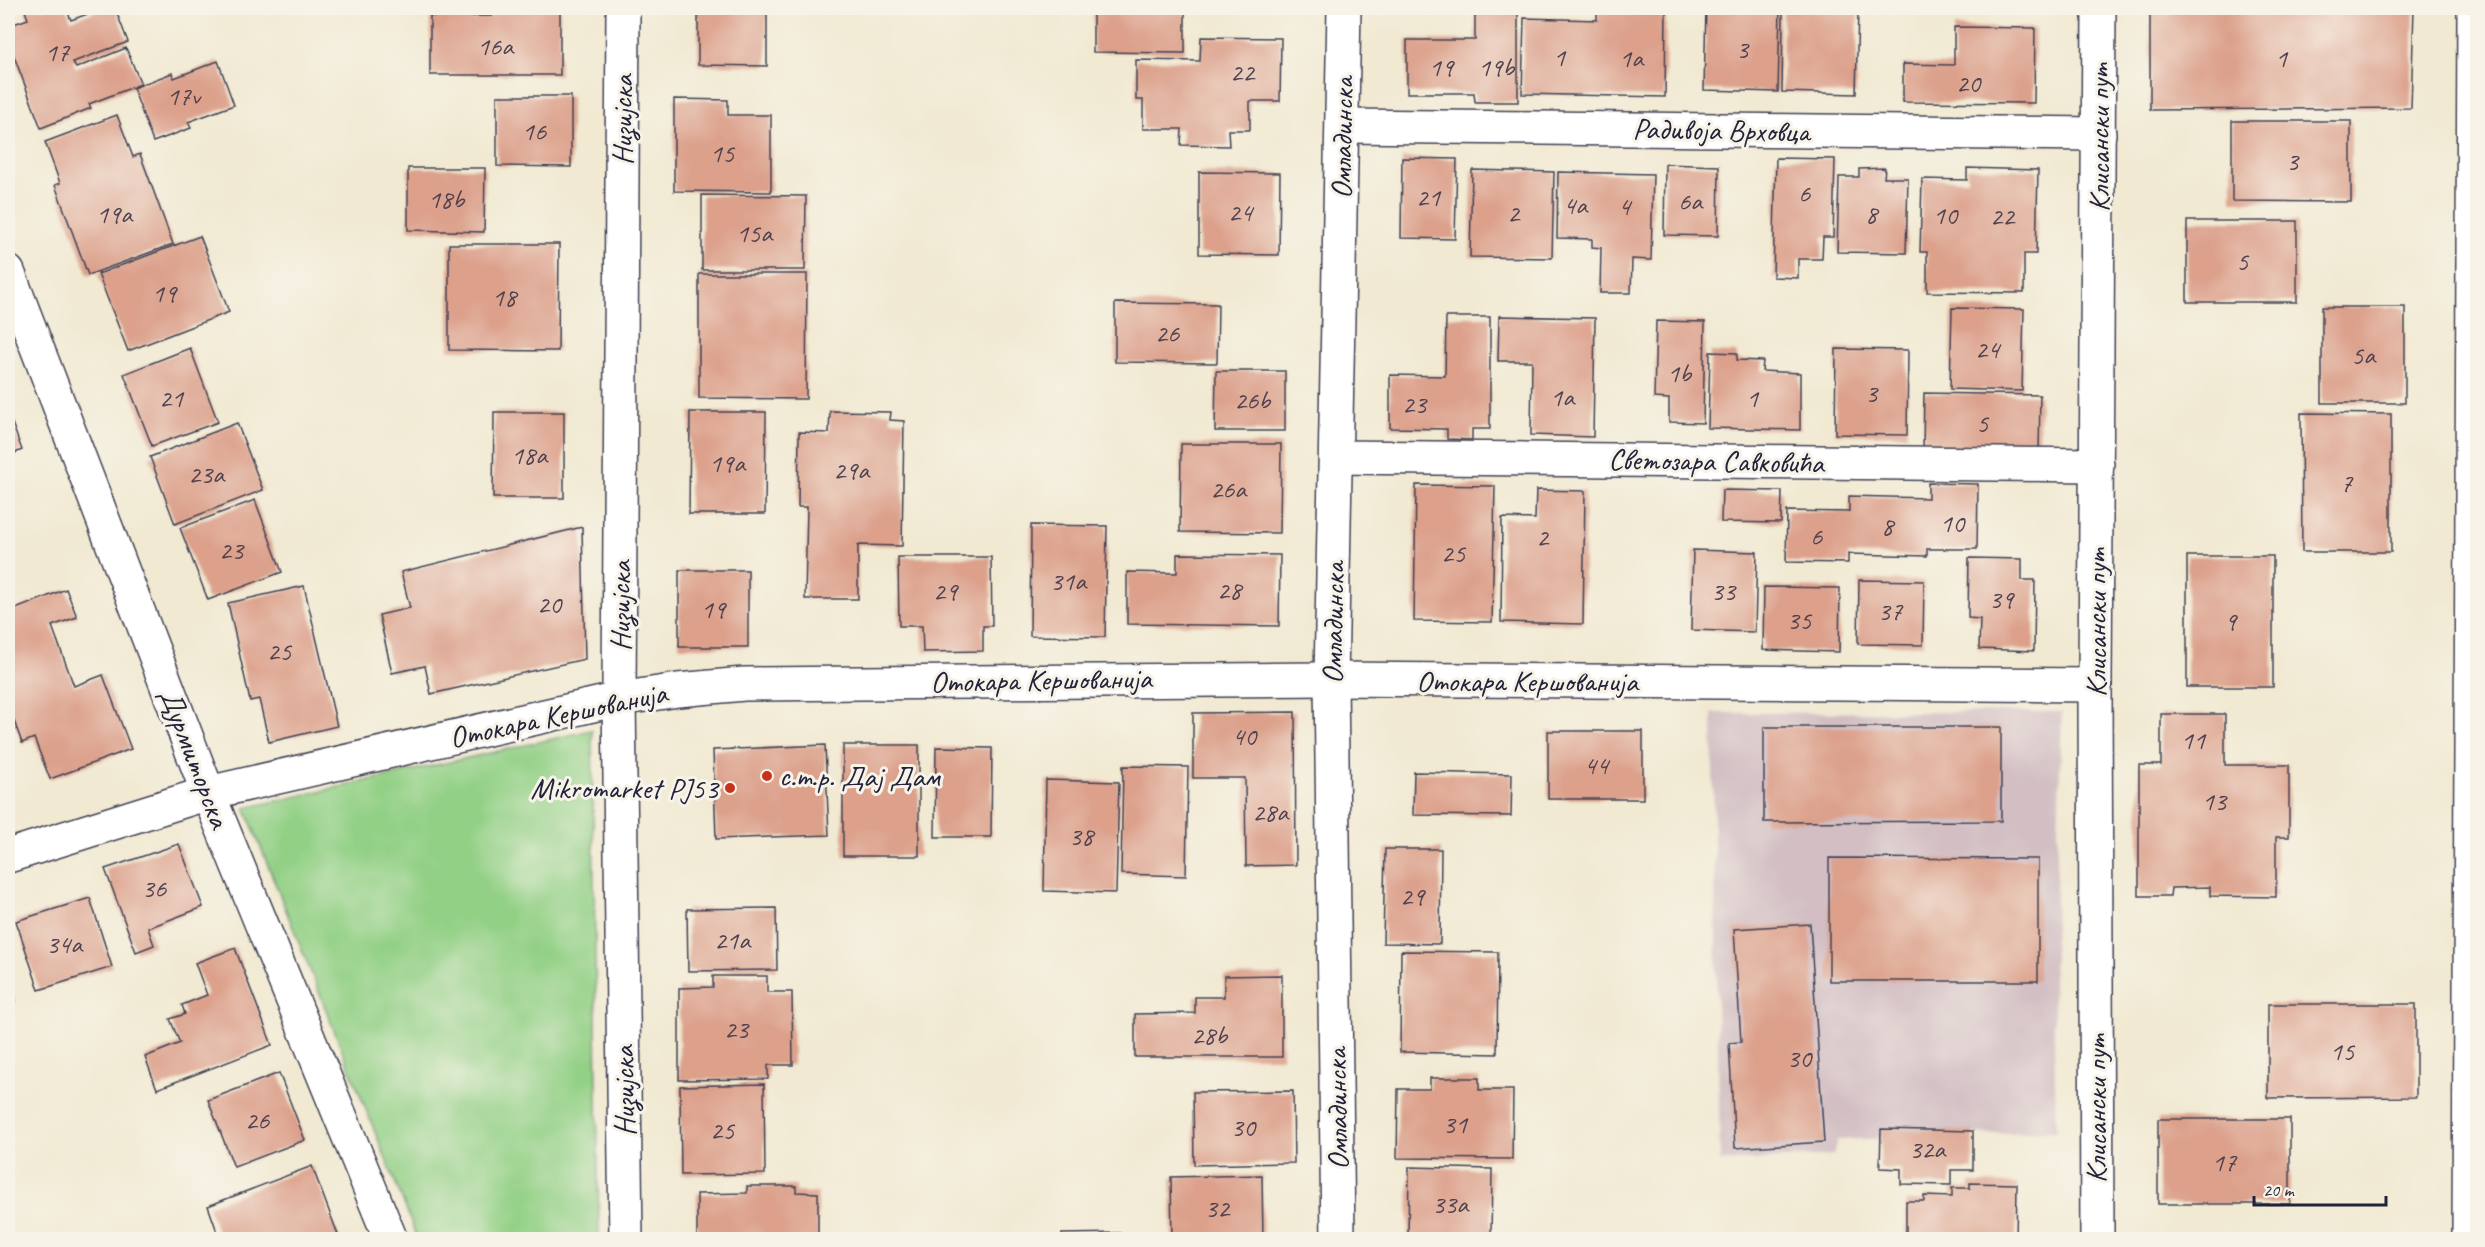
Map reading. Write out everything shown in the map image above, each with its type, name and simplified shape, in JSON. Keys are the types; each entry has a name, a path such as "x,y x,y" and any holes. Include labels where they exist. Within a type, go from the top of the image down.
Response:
{"street":[{"name":"Низијска","path":"623,8 619,699 626,1239"},
{"name":"Омладинска","path":"1338,1239 1331,679 1344,8"},
{"name":"Клисански пут","path":"2097,1239 2095,685 2099,8"},
{"path":"2469,1239 2474,8"},
{"name":"Радивоја Врховца","path":"1343,126 2098,134"},
{"name":"Дурмиторска","path":"8,272 208,793 391,1239"},
{"name":"Светозара Савковића","path":"1336,457 2097,465"},
{"name":"Отокара Кершованија","path":"8,856 208,793 619,699 678,690 744,684 1331,679 2095,685"}],"shaded area":[{"path":"2062,712 2053,981 2056,1131 1837,1140 1833,1155 1720,1162 1712,713"}],"green space":[{"path":"592,730 599,1239 418,1239 245,808"}],"building":[{"path":"33,8 66,8 71,20 104,8 115,8 128,42 73,62 76,68 126,48 141,84 89,104 91,108 41,128 8,40 8,26 28,19 25,11"},
{"path":"491,8 560,8 560,75 430,75 430,16 491,16"},
{"path":"698,8 767,8 767,66 698,65"},
{"path":"1093,8 1185,8 1185,53 1093,52"},
{"path":"1597,8 1666,8 1665,97 1522,94 1524,18 1597,20"},
{"path":"1706,8 1780,8 1778,92 1704,90"},
{"path":"1783,8 1858,8 1856,94 1782,92"},
{"path":"2150,8 2414,8 2411,108 2150,110"},
{"path":"1475,10 1518,10 1518,102 1475,102 1474,93 1407,93 1407,40 1475,40"},
{"path":"1954,27 2035,28 2034,103 1903,102 1903,64 1954,65"},
{"path":"1201,37 1281,38 1280,101 1250,101 1250,130 1228,130 1229,146 1181,145 1182,129 1143,129 1143,100 1136,100 1136,60 1200,61"},
{"path":"218,61 234,105 188,122 191,128 153,142 133,88 172,73 174,78"},
{"path":"497,96 571,96 571,167 497,166"},
{"path":"674,99 728,100 728,115 771,115 771,192 674,191"},
{"path":"117,115 133,157 140,154 173,244 88,275 55,185 60,183 45,142"},
{"path":"2232,121 2351,121 2351,202 2232,201"},
{"path":"1402,158 1457,159 1455,239 1401,238"},
{"path":"1776,158 1835,159 1833,237 1823,237 1822,259 1798,259 1798,278 1773,277"},
{"path":"1665,164 1719,166 1718,236 1664,235"},
{"path":"408,168 485,168 484,232 408,230"},
{"path":"1885,168 1884,178 1908,178 1906,253 1837,252 1839,177 1859,177 1859,169"},
{"path":"1967,168 2038,170 2036,254 2024,254 2024,293 1927,292 1927,252 1920,252 1922,179 1967,180"},
{"path":"1472,170 1554,172 1552,258 1470,257"},
{"path":"1199,172 1280,173 1279,255 1199,254"},
{"path":"1558,172 1653,174 1651,260 1632,259 1631,293 1600,293 1601,248 1592,247 1592,239 1557,238"},
{"path":"702,195 806,196 805,270 702,270"},
{"path":"2187,221 2297,221 2297,302 2187,302"},
{"path":"200,236 229,312 128,351 98,274"},
{"path":"449,244 559,244 558,351 449,350"},
{"path":"699,274 807,274 806,399 699,398"},
{"path":"1115,303 1218,304 1217,363 1115,362"},
{"path":"2322,307 2405,307 2405,403 2322,403"},
{"path":"1952,308 2024,309 2022,391 1950,389"},
{"path":"1499,316 1595,318 1593,437 1531,435 1532,361 1498,361"},
{"path":"1446,317 1490,317 1490,429 1472,429 1472,440 1447,439 1447,429 1390,428 1390,375 1445,376"},
{"path":"1656,321 1705,322 1703,423 1669,422 1669,399 1654,398"},
{"path":"190,348 218,422 152,446 124,374"},
{"path":"1836,349 1908,350 1907,435 1835,434"},
{"path":"1710,352 1737,353 1737,360 1763,361 1762,371 1800,373 1800,430 1708,428"},
{"path":"1216,371 1285,371 1285,431 1215,431"},
{"path":"1924,393 2040,395 2039,453 1923,451"},
{"path":"830,411 891,412 890,420 904,421 902,546 858,545 858,599 805,599 807,507 798,507 799,432 829,433"},
{"path":"8,412 22,450 8,456"},
{"path":"494,412 564,412 564,498 493,498"},
{"path":"690,412 766,412 765,514 689,514"},
{"path":"2301,413 2391,414 2391,552 2302,552"},
{"path":"237,423 263,490 175,524 150,457"},
{"path":"1181,444 1281,444 1280,533 1180,532"},
{"path":"1928,483 1978,484 1977,549 1927,549 1927,556 1848,554 1848,563 1786,562 1787,511 1849,512 1849,496 1928,498"},
{"path":"1416,485 1495,486 1492,622 1414,621"},
{"path":"1536,490 1585,491 1583,624 1501,622 1502,518 1535,519"},
{"path":"1722,490 1782,491 1781,523 1721,522"},
{"path":"255,500 282,572 208,600 180,528"},
{"path":"1031,525 1107,526 1105,637 1030,636"},
{"path":"582,527 585,659 431,694 425,666 392,673 379,615 410,608 401,572"},
{"path":"1693,550 1757,552 1755,632 1691,630"},
{"path":"1177,554 1280,555 1279,626 1127,624 1127,572 1177,573"},
{"path":"2187,556 2273,556 2273,687 2187,687"},
{"path":"898,557 991,557 992,626 983,626 983,651 923,652 922,626 899,626"},
{"path":"1969,558 2022,559 2022,580 2035,580 2034,651 1979,649 1980,619 1968,618"},
{"path":"679,570 748,570 748,647 679,647"},
{"path":"1859,580 1924,581 1923,645 1858,644"},
{"path":"304,586 337,726 269,742 259,699 250,701 228,603"},
{"path":"1764,587 1840,588 1839,652 1763,650"},
{"path":"66,589 77,617 52,626 74,686 103,675 131,749 50,779 34,738 22,743 8,704 8,612"},
{"path":"1295,712 1296,865 1246,866 1245,778 1193,778 1193,713"},
{"path":"2161,714 2225,714 2225,765 2289,765 2289,837 2276,837 2276,897 2210,896 2210,887 2171,888 2170,896 2139,896 2139,765 2161,765"},
{"path":"1764,727 2001,727 2001,821 1764,822"},
{"path":"1548,731 1643,731 1643,799 1548,799"},
{"path":"825,745 829,835 716,839 713,750"},
{"path":"843,745 919,745 919,856 843,856"},
{"path":"936,747 992,748 991,837 935,837"},
{"path":"1123,766 1188,767 1186,876 1121,874"},
{"path":"1414,772 1512,774 1511,816 1413,815"},
{"path":"1046,780 1119,782 1116,893 1044,891"},
{"path":"179,844 203,907 148,928 154,945 136,952 105,869"},
{"path":"1385,849 1441,849 1440,944 1383,943"},
{"path":"1829,858 2038,859 2038,981 1829,981"},
{"path":"90,898 112,967 39,990 16,921"},
{"path":"776,908 777,970 688,971 687,909"},
{"path":"1810,924 1824,1142 1735,1148 1729,1043 1741,1042 1734,929"},
{"path":"235,948 272,1045 157,1089 145,1057 180,1043 170,1019 185,1014 182,1005 207,995 195,963"},
{"path":"1401,951 1498,952 1497,1054 1400,1052"},
{"path":"1282,975 1282,1057 1135,1057 1135,1014 1195,1013 1195,997 1224,997 1224,976"},
{"path":"713,976 767,976 767,992 792,992 793,1065 768,1065 768,1079 679,1080 679,988 713,987"},
{"path":"8,978 15,1001 8,1003"},
{"path":"2268,1004 2416,1004 2416,1097 2268,1098"},
{"path":"279,1073 305,1140 234,1167 208,1100"},
{"path":"1430,1078 1479,1078 1479,1090 1513,1090 1512,1159 1397,1158 1398,1089 1430,1089"},
{"path":"764,1084 765,1174 681,1175 680,1086"},
{"path":"1293,1091 1294,1163 1194,1165 1193,1092"},
{"path":"2158,1119 2290,1119 2290,1204 2158,1204"},
{"path":"1881,1129 1973,1131 1973,1170 1951,1170 1951,1185 1901,1184 1901,1169 1880,1168"},
{"path":"312,1166 340,1240 220,1240 208,1206"},
{"path":"1409,1167 1492,1169 1491,1240 1408,1240"},
{"path":"1262,1175 1263,1240 1172,1240 1171,1177"},
{"path":"1970,1183 2017,1184 2016,1240 1906,1239 1906,1201 1924,1201 1924,1196 1952,1197 1952,1188 1970,1188"},
{"path":"747,1186 796,1186 796,1192 818,1193 818,1240 697,1240 697,1194 747,1193"},
{"path":"1120,1233 1120,1240 1062,1240 1062,1234"}],"place":[{"name":"с.т.р. Дај Дам","path":"767,776"},
{"name":"Mikromarket PJ53","path":"730,788"}]}
